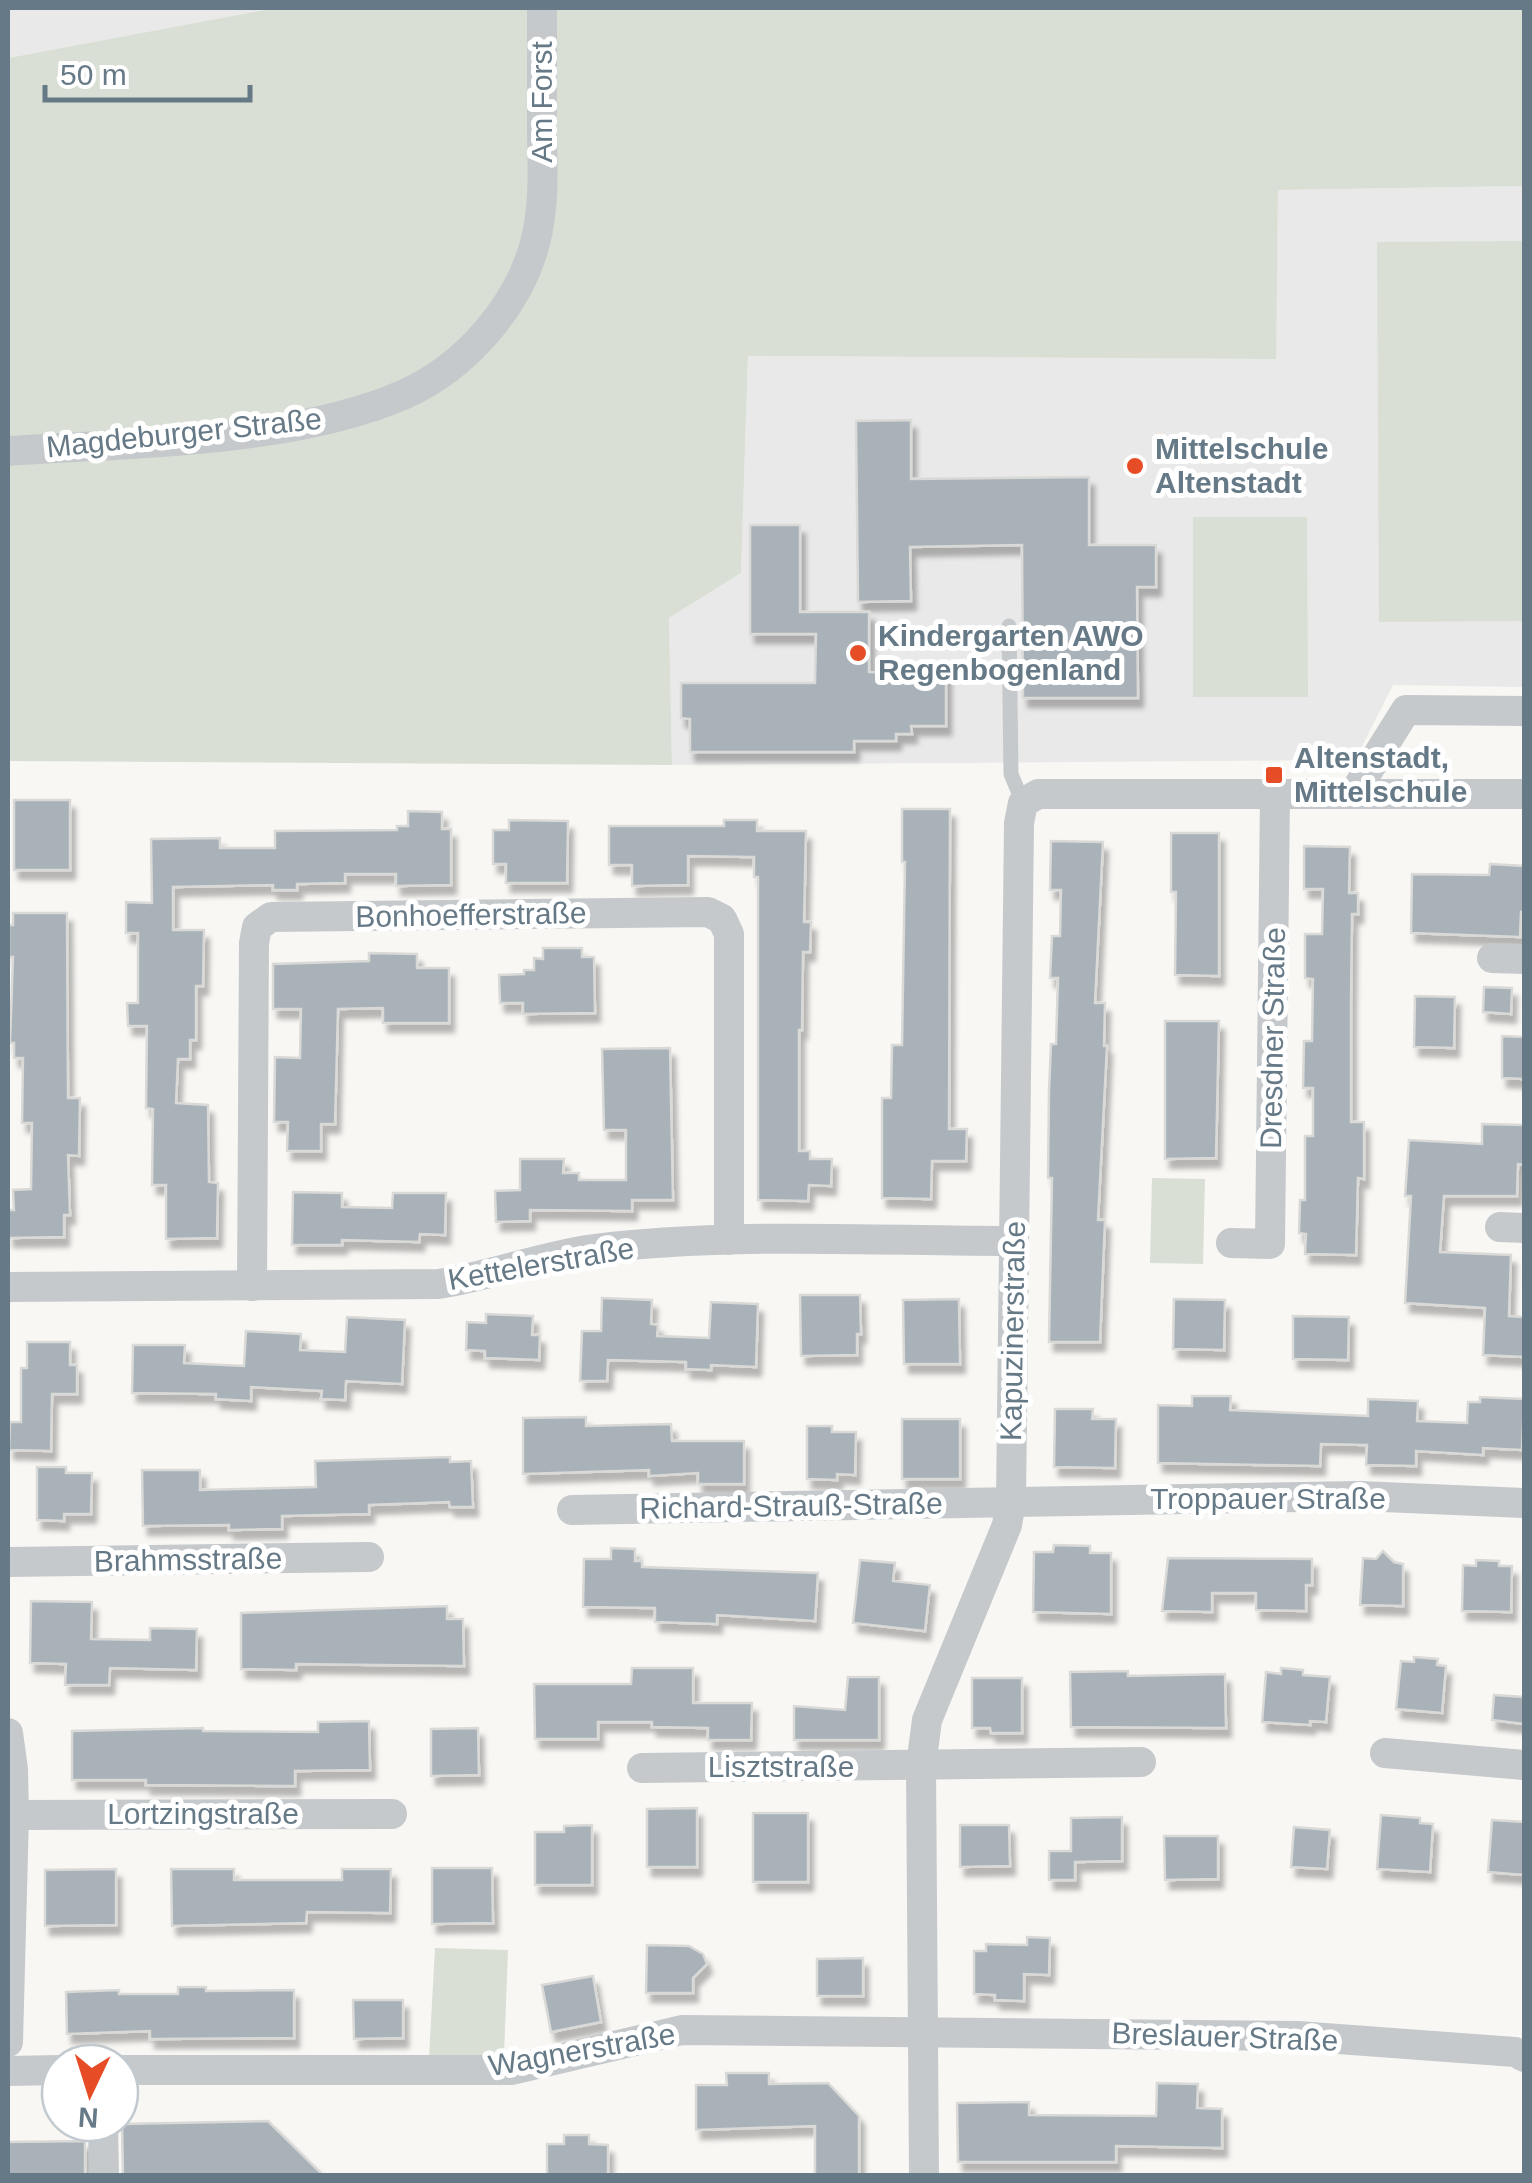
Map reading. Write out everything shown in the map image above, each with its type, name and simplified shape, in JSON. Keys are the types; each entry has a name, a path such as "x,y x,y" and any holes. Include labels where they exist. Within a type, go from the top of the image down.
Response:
{"street":[{"name":"Am Forst","path":"542,8 542,197"},
{"name":"Magdeburger Straße","path":"8,451 240,432 346,414 407,394 455,362 494,323 529,258 542,197"},
{"path":"1354,793 1406,710 1524,711"},
{"name":"Dresdner Straße","path":"1230,1243 1270,1244 1275,793"},
{"path":"1023,803 1038,794 1524,794"},
{"name":"Kapuzinerstraße","path":"924,2176 920,1766 927,1720 1007,1525 1011,1501 1019,823 1023,803"},
{"name":"Bonhoefferstraße","path":"252,1286 254,943 258,927 271,917 708,912 722,918 729,934 728,1240"},
{"path":"1492,958 1524,959"},
{"name":"Kettelerstraße","path":"8,1287 438,1284 480,1278 592,1250 728,1240 1014,1242"},
{"name":"Troppauer Straße","path":"1011,1501 1360,1496 1524,1503"},
{"name":"Richard-Strauß-Straße","path":"572,1510 1011,1501"},
{"name":"Brahmsstraße","path":"8,1562 368,1557"},
{"path":"8,1734 14,1815 8,2042"},
{"path":"1385,1753 1524,1765"},
{"name":"Lisztstraße","path":"642,1768 1141,1762"},
{"name":"Lortzingstraße","path":"14,1815 392,1814"},
{"name":"Wagnerstraße","path":"140,2070 512,2070 678,2030 925,2031"},
{"name":"Breslauer Straße","path":"925,2031 1298,2036 1515,2052 1524,2056"},
{"path":"8,2070 40,2070"},
{"path":"103,2143 104,2176"}],"lane":[{"path":"1009,626 1011,774 1023,803"}],"shaded area":[{"path":"8,8 275,8 8,58"},
{"path":"275,8 1524,8 1524,186 1278,190 1276,359 748,356 741,573 669,618 672,765 8,761 8,58"},
{"name":"Mittelschule Altenstadt","path":"1524,186 1524,687 1393,685 1355,760 672,765 669,618 741,573 748,356 1275,359 1278,190"},
{"path":"1524,241 1524,621 1379,622 1377,242"},
{"path":"1193,517 1307,517 1308,697 1193,697"},
{"path":"1152,1178 1205,1179 1203,1264 1150,1263"},
{"path":"435,1948 508,1950 504,2055 429,2058"}],"building":[{"path":"911,420 911,479 1089,477 1089,545 1156,545 1156,587 1137,587 1138,698 1023,698 1022,545 910,547 911,601 858,602 856,421"},
{"name":"Kindergarten AWO Regenbogenland","path":"750,525 800,525 800,612 869,612 869,672 946,673 946,726 911,726 912,734 896,734 896,741 854,741 854,752 690,752 690,719 681,718 681,683 815,683 816,634 750,634"},
{"path":"14,800 70,800 70,870 14,870"},
{"path":"902,809 950,809 949,1129 967,1129 966,1161 932,1161 931,1199 882,1198 882,1098 891,1098 892,1045 902,1045"},
{"path":"408,811 442,812 442,829 451,829 451,885 396,886 396,874 345,874 345,883 297,884 297,890 273,890 273,885 173,887 173,930 204,930 203,986 196,986 196,1040 190,1040 190,1059 178,1059 176,1103 208,1105 209,1182 218,1183 217,1238 166,1239 166,1185 152,1185 153,1109 146,1108 147,1026 128,1026 127,1003 138,1003 138,933 126,933 126,902 152,903 151,839 220,838 220,848 275,848 275,831 397,830 397,826 408,826"},
{"path":"509,820 568,821 567,883 506,883 506,864 493,864 493,830 509,830"},
{"path":"724,820 757,820 757,831 806,831 804,922 811,922 810,952 803,952 799,1151 810,1151 810,1159 832,1159 831,1186 809,1185 808,1201 758,1200 758,877 754,877 754,857 688,856 688,885 632,886 632,865 609,865 609,826 724,826"},
{"path":"1171,833 1219,833 1219,976 1175,975 1176,892 1171,892"},
{"path":"1051,841 1103,842 1095,1003 1105,1003 1107,1046 1098,1220 1105,1220 1100,1342 1049,1342 1049,1091 1051,1044 1056,1044 1058,978 1050,978 1052,936 1060,936 1061,890 1050,890"},
{"path":"1304,846 1350,847 1349,893 1358,893 1358,914 1352,914 1351,1122 1364,1122 1364,1179 1358,1178 1356,1255 1305,1254 1306,1234 1299,1233 1300,1200 1305,1200 1305,1136 1313,1136 1313,1088 1303,1088 1304,1041 1312,1041 1313,979 1305,978 1305,934 1322,934 1323,889 1304,889"},
{"path":"1490,864 1524,866 1520,937 1411,933 1412,874 1489,875"},
{"path":"13,913 67,913 68,1098 80,1098 79,1156 68,1155 70,1215 64,1215 64,1237 9,1238 8,1210 14,1210 13,1190 31,1189 32,1123 22,1123 23,1058 14,1058 14,1043 10,1043 13,957 9,957 9,925 13,925"},
{"path":"543,948 582,948 582,957 594,957 595,1013 523,1014 523,1003 500,1003 499,975 534,970 534,958 543,959"},
{"path":"369,953 417,954 417,968 449,968 449,1023 383,1023 383,1008 338,1009 335,1124 321,1124 321,1151 287,1151 288,1122 274,1122 275,1057 300,1058 301,1009 273,1009 273,964 369,961"},
{"path":"1484,987 1512,988 1511,1014 1483,1012"},
{"path":"1415,996 1455,997 1454,1048 1414,1047"},
{"path":"1165,1021 1219,1021 1216,1158 1165,1159"},
{"path":"1502,1036 1524,1037 1524,1079 1502,1078"},
{"path":"670,1048 673,1200 632,1200 632,1211 530,1210 530,1221 496,1222 495,1191 520,1190 520,1159 564,1159 563,1173 579,1173 579,1180 626,1180 626,1130 604,1130 602,1049"},
{"path":"1482,1124 1524,1125 1517,1196 1444,1196 1440,1252 1511,1255 1509,1316 1524,1317 1524,1357 1483,1355 1485,1308 1405,1303 1411,1196 1405,1196 1409,1140 1482,1144"},
{"path":"293,1192 342,1193 342,1207 392,1208 393,1193 446,1193 445,1235 420,1234 419,1242 342,1240 342,1245 292,1245"},
{"path":"800,1295 860,1295 857,1355 801,1356"},
{"path":"602,1298 652,1300 651,1324 658,1325 657,1336 709,1338 711,1302 758,1304 756,1367 711,1365 711,1370 686,1369 686,1362 608,1360 607,1381 580,1381 582,1331 601,1331"},
{"path":"959,1299 960,1364 904,1364 903,1300"},
{"path":"1174,1299 1225,1300 1224,1350 1173,1349"},
{"path":"486,1314 533,1316 532,1335 540,1335 539,1360 485,1358 485,1351 466,1350 467,1322 486,1323"},
{"path":"1293,1316 1349,1317 1348,1360 1293,1359"},
{"path":"347,1317 405,1320 402,1384 346,1381 345,1400 321,1399 322,1391 251,1387 251,1401 216,1399 216,1394 132,1393 133,1345 185,1345 184,1363 244,1366 246,1331 301,1334 300,1350 345,1352"},
{"path":"27,1342 70,1342 70,1365 77,1365 77,1394 52,1394 51,1451 9,1450 10,1422 21,1422 21,1368 27,1368"},
{"path":"1192,1396 1231,1396 1230,1410 1368,1416 1368,1399 1418,1401 1417,1421 1467,1423 1468,1402 1480,1402 1480,1397 1524,1399 1522,1450 1483,1448 1483,1455 1416,1451 1416,1466 1366,1465 1367,1445 1321,1444 1320,1466 1158,1463 1158,1405 1192,1406"},
{"path":"1055,1409 1093,1409 1092,1419 1116,1419 1115,1468 1054,1467"},
{"path":"586,1417 586,1426 671,1424 672,1441 744,1441 744,1484 698,1484 698,1473 649,1476 649,1470 523,1474 523,1418"},
{"path":"902,1419 960,1419 960,1479 902,1479"},
{"path":"807,1426 832,1426 832,1432 856,1432 855,1475 837,1474 837,1480 807,1479"},
{"path":"450,1457 450,1462 471,1461 473,1507 450,1507 449,1502 369,1505 369,1514 282,1516 282,1529 143,1526 142,1470 200,1470 200,1490 316,1487 315,1461"},
{"path":"37,1467 66,1467 66,1473 92,1473 91,1514 64,1514 64,1521 37,1520"},
{"path":"1054,1545 1090,1546 1090,1553 1111,1553 1111,1614 1033,1612 1034,1552 1053,1552"},
{"path":"611,1548 635,1549 635,1561 642,1561 642,1567 818,1573 815,1621 717,1615 717,1624 655,1622 655,1608 583,1607 584,1559 611,1559"},
{"path":"1383,1551 1394,1562 1403,1564 1403,1606 1360,1605 1363,1558 1376,1559"},
{"path":"1168,1558 1312,1559 1306,1611 1256,1610 1256,1593 1212,1593 1212,1612 1162,1611"},
{"path":"860,1560 895,1563 893,1581 930,1585 925,1631 853,1623"},
{"path":"1476,1560 1512,1566 1511,1612 1462,1611 1463,1565 1476,1566"},
{"path":"31,1601 92,1602 91,1639 150,1640 150,1628 197,1629 196,1670 110,1668 109,1685 65,1685 66,1664 30,1663"},
{"path":"447,1606 447,1619 463,1619 464,1666 296,1664 296,1670 241,1669 241,1613"},
{"path":"1414,1657 1438,1659 1437,1665 1446,1666 1442,1713 1396,1709 1401,1661 1414,1662"},
{"path":"632,1668 693,1668 693,1703 752,1703 751,1740 708,1740 708,1728 652,1727 652,1722 598,1722 598,1739 535,1739 534,1684 631,1684"},
{"path":"1281,1668 1330,1677 1326,1722 1262,1722 1266,1672 1281,1674"},
{"path":"1128,1671 1128,1676 1225,1674 1226,1728 1071,1727 1070,1672"},
{"path":"848,1677 879,1677 879,1740 794,1740 794,1706 845,1710"},
{"path":"972,1678 1022,1678 1022,1733 991,1733 990,1728 972,1728"},
{"path":"1494,1695 1524,1697 1524,1724 1492,1720"},
{"path":"369,1721 370,1770 295,1771 295,1786 146,1785 146,1780 72,1780 72,1731 203,1728 318,1732 318,1722"},
{"path":"478,1728 479,1775 431,1776 431,1729"},
{"path":"697,1808 697,1867 647,1867 647,1809"},
{"path":"753,1813 808,1813 808,1882 753,1882"},
{"path":"1381,1815 1420,1818 1420,1823 1433,1824 1430,1872 1377,1869"},
{"path":"1122,1817 1122,1861 1075,1862 1075,1880 1049,1880 1049,1851 1071,1851 1071,1818"},
{"path":"1492,1820 1524,1822 1524,1875 1488,1872"},
{"path":"592,1825 592,1885 535,1885 535,1832 564,1832 564,1826"},
{"path":"960,1825 1009,1825 1010,1866 960,1867"},
{"path":"1294,1827 1330,1830 1327,1869 1291,1867"},
{"path":"1164,1836 1218,1836 1218,1879 1165,1880"},
{"path":"432,1868 492,1868 493,1923 432,1924"},
{"path":"116,1869 116,1925 45,1926 45,1870"},
{"path":"171,1869 234,1869 234,1880 342,1880 342,1869 391,1869 390,1913 307,1912 306,1923 172,1926"},
{"path":"1027,1937 1050,1938 1049,1975 1024,1974 1024,2001 995,2000 995,1995 974,1994 974,1951 986,1951 986,1944 1027,1945"},
{"path":"647,1945 689,1946 703,1954 707,1964 693,1978 693,1993 646,1993"},
{"path":"863,1958 863,1996 817,1996 817,1959"},
{"path":"593,1976 601,2022 551,2032 542,1985"},
{"path":"178,1987 206,1987 206,1991 294,1990 294,2038 150,2039 150,2031 67,2034 66,1992 178,1994"},
{"path":"353,2000 403,2000 403,2038 354,2039"},
{"path":"726,2073 769,2073 769,2084 828,2083 859,2116 859,2176 815,2176 815,2126 696,2130 696,2085 727,2085"},
{"path":"1157,2083 1198,2084 1197,2108 1222,2109 1222,2148 1116,2146 1116,2162 958,2162 957,2103 1029,2102 1029,2115 1156,2116"},
{"path":"268,2121 324,2176 123,2176 122,2143 140,2143 140,2124"},
{"path":"564,2135 589,2135 589,2144 608,2145 608,2176 547,2176 547,2144 564,2144"},
{"path":"8,2142 85,2143 85,2176 8,2176"}],"place":[{"name":"Mittelschule Altenstadt","path":"1135,466"},
{"name":"Kindergarten AWO Regenbogenland","path":"858,653"},
{"name":"Altenstadt, Mittelschule","path":"1274,775"}]}
